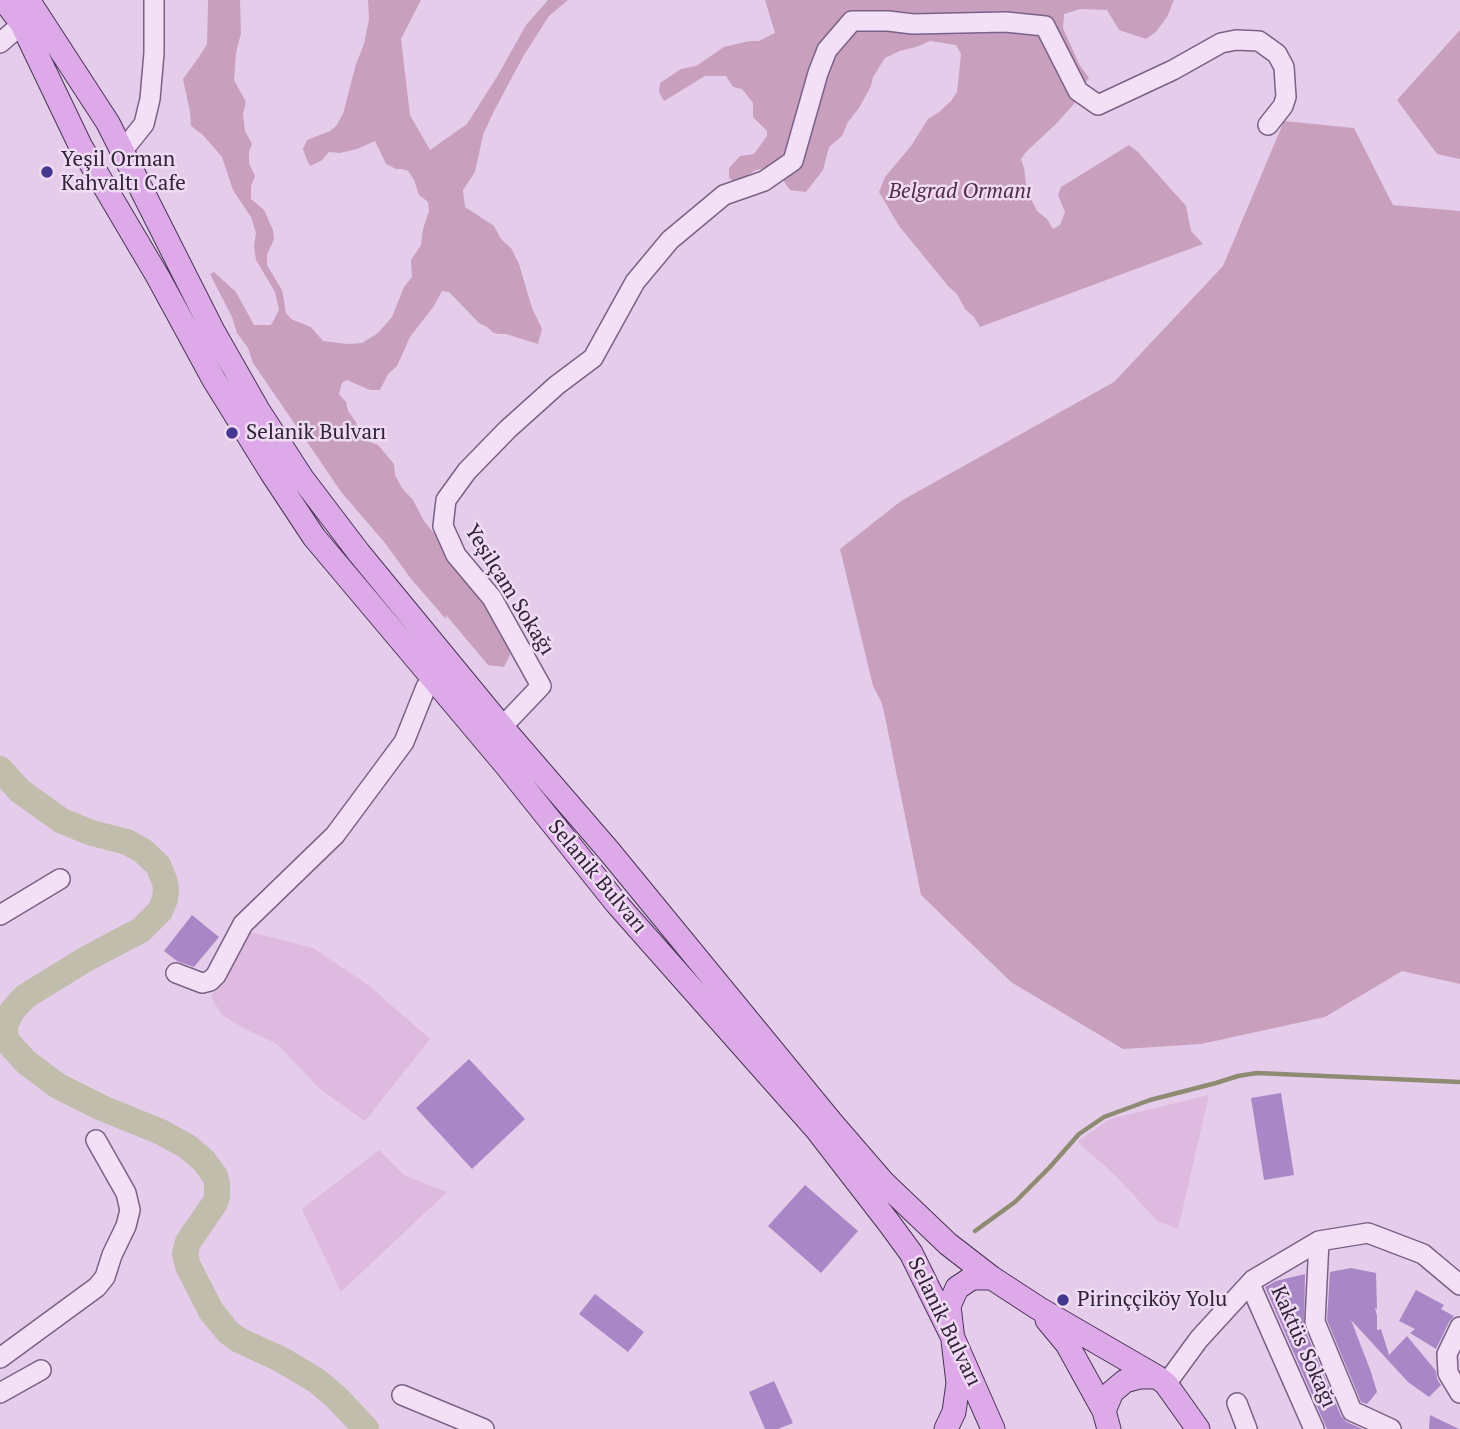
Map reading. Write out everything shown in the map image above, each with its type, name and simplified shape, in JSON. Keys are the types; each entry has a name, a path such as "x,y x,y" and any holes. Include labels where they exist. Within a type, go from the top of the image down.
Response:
{"main road":[{"name":"Selanik Bulvarı","path":"4,0 22,24 80,145 214,380 314,537 617,904 825,1140 911,1252 993,1429"},
{"name":"Selanik Bulvarı","path":"28,0 108,123 213,331 258,410 295,467 359,553 883,1182 948,1244 992,1278 1162,1380"},
{"path":"946,1429 954,1412 958,1382 950,1306 957,1287 972,1278 992,1278"},
{"path":"1038,1308 1067,1344 1106,1420"},
{"path":"1106,1420 1112,1392 1125,1381 1140,1377 1162,1380 1198,1429"}],"street":[{"path":"121,149 144,124 150,99 154,53 154,0"},
{"name":"Yeşilçam Sokağı","path":"502,727 541,686 492,598 456,555 443,526 446,500 467,471 508,429 557,385 593,358 635,282 670,240 724,195 764,181 793,162 827,50 852,21 913,24 1006,22 1045,26 1078,92 1098,105 1173,70 1221,43 1236,40 1259,41 1277,54 1284,67 1286,97 1283,106 1268,125"},
{"path":"0,43 22,24"},
{"path":"176,973 202,983 210,981 216,975 243,924 335,835 404,742 426,687 434,680"},
{"path":"0,915 60,878"},
{"path":"0,1358 97,1287 105,1277 130,1210 126,1194 96,1140"},
{"path":"1162,1380 1253,1280 1319,1241 1368,1233 1423,1254 1460,1285"},
{"path":"1319,1241 1315,1322 1352,1411 1391,1429"},
{"name":"Kaktüs Sokağı","path":"1250,1284 1314,1429"},
{"path":"1460,1326 1447,1354 1448,1373 1460,1394"},
{"path":"0,1393 41,1370"},
{"path":"402,1395 484,1429"},
{"path":"1237,1403 1247,1429"}],"shaded area":[{"path":"247,931 313,948 367,984 430,1039 365,1121 320,1089 277,1044 221,1014 211,997"},
{"path":"1209,1095 1178,1229 1157,1221 1115,1175 1078,1141 1110,1119"},
{"path":"379,1150 404,1175 447,1192 341,1292 302,1209"}],"green space":[{"path":"208,0 240,0 241,33 234,80 246,102 243,114 245,131 252,144 249,163 255,176 251,186 251,199 264,210 273,230 274,239 267,255 267,265 282,290 286,313 291,319 311,327 323,341 347,344 362,343 378,333 392,317 404,287 412,277 411,260 421,245 429,211 428,202 419,195 408,171 386,164 375,141 357,149 340,153 329,152 321,161 310,166 303,149 307,140 336,126 343,114 364,44 369,19 368,0 421,0 401,39 410,115 430,150 467,124 526,25 548,0 568,0 549,16 524,55 483,135 475,172 463,190 465,207 494,226 501,239 511,248 519,264 532,308 542,329 538,344 494,333 479,323 449,292 442,291 410,337 397,366 388,374 380,390 370,390 347,380 342,383 339,394 356,422 360,438 378,445 394,464 395,475 402,488 413,500 424,521 442,543 509,644 510,655 504,667 488,665 411,579 385,543 342,493 253,363 210,274 214,272 236,292 254,325 271,325 279,310 275,292 256,260 256,233 251,217 233,190 222,157 203,135 191,126 183,79 207,44"},
{"name":"Belgrad Ormanı","path":"765,0 1174,0 1167,17 1156,32 1146,39 1119,30 1107,10 1080,9 1064,14 1063,28 1079,64 1089,78 1076,95 1073,105 1021,159 1027,191 1037,211 1047,219 1053,229 1060,225 1065,212 1058,195 1061,187 1129,145 1186,206 1191,231 1203,244 980,327 957,294 899,226 879,192 885,177 911,146 928,119 951,101 957,92 961,54 956,45 930,41 885,58 842,136 829,147 823,170 806,192 790,190 780,176 766,168 756,170 736,182 729,178 729,168 740,156 754,154 767,136 767,131 753,117 753,103 742,89 733,87 726,76 705,76 664,101 659,92 660,83 681,69 696,66 724,47 759,41 775,33"},
{"path":"1460,30 1460,159 1437,154 1397,100"},
{"path":"1284,121 1354,128 1393,205 1460,211 1460,984 1402,971 1325,1017 1201,1044 1123,1049 1011,982 921,895 884,712 873,686 840,549 901,501 1114,382 1223,266"}],"building":[{"path":"192,915 219,937 194,967 177,961 164,951"},
{"path":"469,1059 525,1119 472,1169 416,1108"},
{"path":"1281,1093 1294,1175 1264,1180 1251,1098"},
{"path":"805,1185 858,1231 821,1273 768,1226"},
{"path":"1351,1268 1376,1273 1377,1330 1381,1329 1389,1355 1407,1336 1436,1371 1441,1385 1429,1397 1408,1382 1351,1320 1377,1392 1367,1404 1361,1402 1327,1320 1330,1272"},
{"path":"1305,1274 1304,1327 1341,1416 1362,1429 1327,1429 1265,1287 1276,1281"},
{"path":"1416,1290 1444,1305 1441,1309 1454,1316 1436,1349 1410,1333 1415,1329 1399,1321"},
{"path":"595,1294 644,1332 628,1352 579,1314"},
{"path":"774,1381 793,1423 778,1429 765,1429 749,1392"},
{"path":"1430,1415 1459,1429 1429,1429"}],"waterway":[{"path":"0,769 20,791 62,821 92,833 127,842 143,851 158,865 166,890 160,911 141,930 86,959 26,996 12,1011 5,1025 6,1040 26,1062 58,1086 102,1108 161,1132 188,1147 204,1161 215,1176 217,1197 188,1242 185,1254 188,1266 211,1311 228,1332 239,1340 282,1360 317,1381 366,1429"},
{"path":"975,1231 1015,1202 1079,1134 1104,1117 1150,1100 1257,1073 1460,1082"}],"place":[{"name":"Yeşil Orman Kahvaltı Cafe","path":"47,172"},
{"name":"Selanik Bulvarı","path":"232,433"},
{"name":"Pirinççiköy Yolu","path":"1063,1300"}]}
